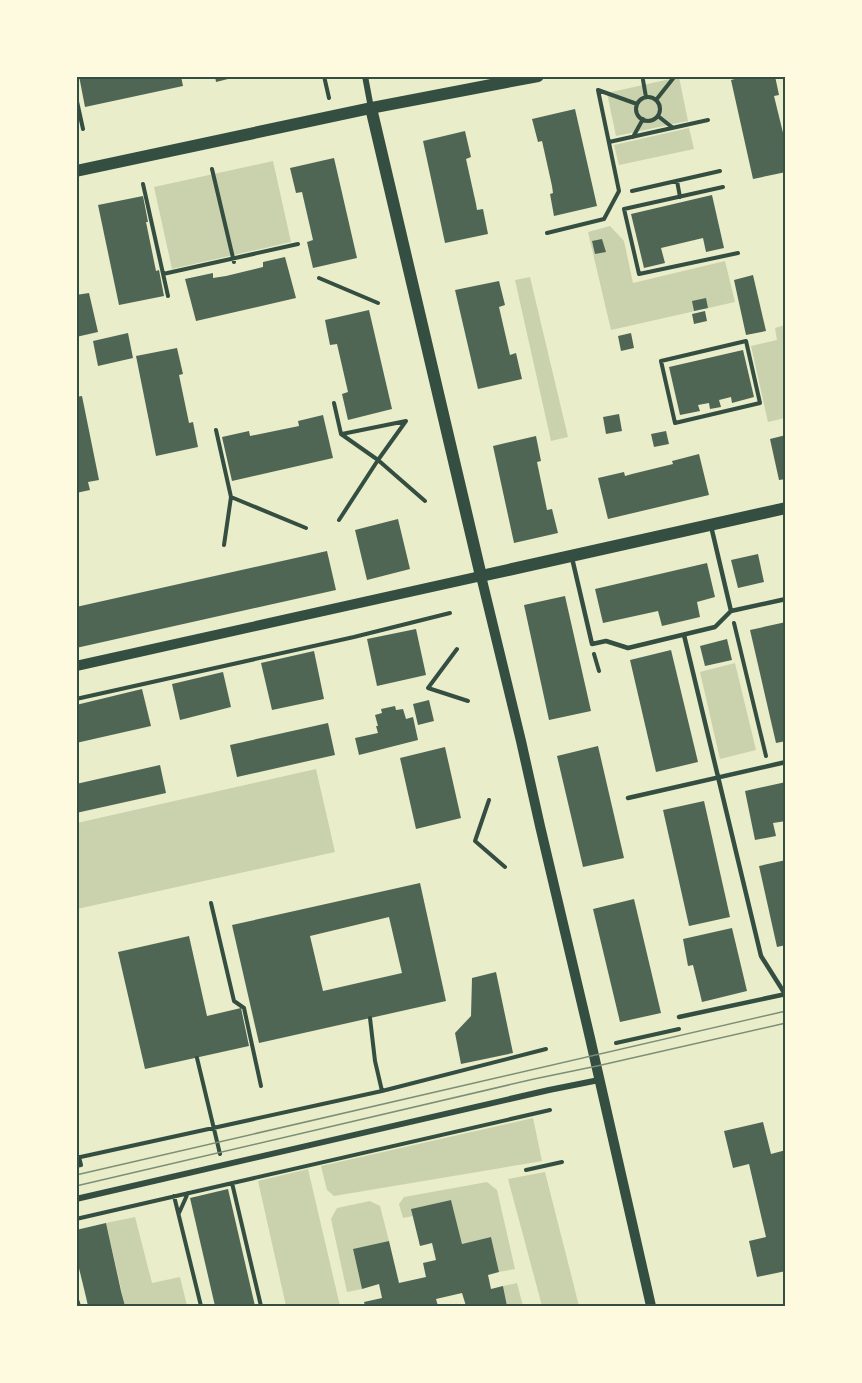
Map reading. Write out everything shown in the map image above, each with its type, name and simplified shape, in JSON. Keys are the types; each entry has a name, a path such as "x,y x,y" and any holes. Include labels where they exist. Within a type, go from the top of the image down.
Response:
{"main road":[{"path":"76,171 371,108 538,76"},
{"path":"371,108 481,576 786,508"}],"street":[{"path":"364,76 371,108"},
{"path":"76,666 481,576 651,1306"},
{"path":"76,1199 599,1080"}],"lane":[{"path":"710,525 731,611"},
{"path":"572,555 592,644 606,641 628,648 715,627 731,611 786,599"},
{"path":"679,1017 785,994 761,956 684,635"},
{"path":"628,798 786,762"}],"path":[{"path":"324,76 329,98"},
{"path":"656,100 675,76"},
{"path":"642,80 646,97"},
{"path":"547,233 604,219 619,191 598,90 637,104"},
{"path":"76,97 83,129"},
{"path":"646,97 653,98 660,106 658,116 649,121 643,119 638,115 637,104 646,97"},
{"path":"658,116 673,128"},
{"path":"633,137 643,119"},
{"path":"609,142 708,120"},
{"path":"212,169 233,260"},
{"path":"632,191 720,171"},
{"path":"677,181 680,197"},
{"path":"143,184 168,296"},
{"path":"723,187 624,209 639,274 738,253"},
{"path":"163,274 298,244"},
{"path":"319,278 378,303"},
{"path":"746,341 760,403 675,423 661,361 746,341"},
{"path":"334,403 341,434 378,460 425,501"},
{"path":"339,520 406,421 341,434"},
{"path":"216,430 231,497 224,545"},
{"path":"231,497 306,528"},
{"path":"731,611 768,766"},
{"path":"76,699 354,637 450,613"},
{"path":"592,644 598,671"},
{"path":"457,649 428,688 468,701"},
{"path":"489,800 475,841 505,867"},
{"path":"211,903 234,1001 244,1008 261,1086"},
{"path":"616,1043 682,1028 679,1017"},
{"path":"370,1018 375,1061 382,1091"},
{"path":"76,1166 81,1165 78,1157 382,1091 546,1049"},
{"path":"197,1058 227,1184"},
{"path":"76,1219 550,1110"},
{"path":"526,1170 562,1162"},
{"path":"232,1183 261,1306"},
{"path":"178,1214 188,1193"},
{"path":"174,1196 201,1306"},
{"path":"76,1297 79,1306"}],"green space":[{"path":"679,77 688,121 616,136 607,93"},
{"path":"689,128 694,149 619,165 614,145"},
{"path":"273,161 291,242 172,269 154,187"},
{"path":"610,226 624,241 633,283 725,261 735,302 611,330 588,232"},
{"path":"530,277 568,437 551,441 515,280"},
{"path":"785,325 785,418 768,422 751,346 777,340 775,328"},
{"path":"735,663 756,750 720,759 700,672"},
{"path":"316,769 335,852 77,909 77,823"},
{"path":"533,1118 542,1161 334,1196 327,1190 321,1166"},
{"path":"308,1169 340,1306 286,1306 258,1181"},
{"path":"545,1172 579,1306 542,1306 508,1179"},
{"path":"487,1182 497,1190 515,1269 499,1272 491,1237 462,1244 451,1200 412,1209 413,1216 403,1218 399,1204 404,1197"},
{"path":"370,1201 380,1206 389,1241 353,1250 362,1289 347,1292 331,1219 337,1208"},
{"path":"135,1217 152,1283 180,1277 187,1306 125,1306 106,1223"},
{"path":"517,1283 523,1306 507,1306 503,1286"}],"building":[{"path":"79,76 181,76 183,86 85,107"},
{"path":"215,76 236,76 236,77 216,82"},
{"path":"746,76 775,76 779,95 774,96 786,145 786,172 753,179 731,80"},
{"path":"575,109 597,206 554,216 550,194 553,193 552,186 542,141 538,142 532,119"},
{"path":"465,131 471,157 466,159 477,210 483,209 488,234 445,243 423,141"},
{"path":"334,158 357,258 313,268 307,242 313,240 302,192 296,193 290,168"},
{"path":"712,195 724,248 706,252 703,238 661,248 665,263 644,268 631,214"},
{"path":"143,196 156,271 159,270 164,296 119,305 98,205"},
{"path":"602,239 606,252 595,254 592,241"},
{"path":"285,257 296,298 196,321 185,279 213,273 213,278 226,276 263,267 263,262"},
{"path":"753,275 766,331 746,335 734,280"},
{"path":"499,281 505,305 499,307 510,355 516,353 522,379 478,389 455,290"},
{"path":"89,293 98,332 76,337 76,295"},
{"path":"706,298 708,308 694,311 692,301"},
{"path":"369,310 392,409 348,420 342,394 348,392 337,344 330,345 325,320"},
{"path":"705,311 707,321 694,324 692,314"},
{"path":"128,333 133,358 98,366 93,341"},
{"path":"631,333 634,348 621,351 618,336"},
{"path":"177,348 183,374 179,375 189,423 193,422 198,447 156,456 136,356"},
{"path":"743,350 754,397 732,403 731,397 719,400 721,407 710,409 709,403 698,405 700,411 680,415 669,367"},
{"path":"82,396 99,480 88,482 90,490 76,493 76,397"},
{"path":"619,414 622,431 606,434 603,417"},
{"path":"323,415 333,458 232,481 222,437 249,431 250,436 299,426 298,421"},
{"path":"666,431 669,444 654,447 651,434"},
{"path":"786,435 786,479 779,480 770,439"},
{"path":"536,436 541,461 537,462 547,510 552,509 558,533 514,543 493,446"},
{"path":"699,454 709,495 608,519 598,478 624,472 625,476 673,464 672,461"},
{"path":"398,519 410,569 367,580 355,530"},
{"path":"327,551 336,590 76,648 76,607"},
{"path":"758,554 764,582 738,588 731,560"},
{"path":"707,563 715,597 697,602 700,617 662,626 658,611 603,623 595,589"},
{"path":"565,596 591,711 549,720 524,605"},
{"path":"786,622 786,741 776,743 750,630"},
{"path":"416,629 426,675 377,686 367,639"},
{"path":"727,639 732,660 705,666 700,646"},
{"path":"671,650 698,762 656,772 630,660"},
{"path":"314,651 324,699 272,710 261,663"},
{"path":"223,672 231,707 180,720 172,684"},
{"path":"142,689 151,726 76,743 76,705"},
{"path":"429,700 434,721 418,725 413,704"},
{"path":"395,706 396,710 403,709 406,719 413,717 418,740 359,755 355,738 378,733 375,715 382,713 381,709"},
{"path":"328,723 335,755 237,777 230,745"},
{"path":"598,746 624,858 583,867 557,756"},
{"path":"445,747 461,818 416,829 400,758"},
{"path":"160,765 166,793 76,813 76,784"},
{"path":"786,782 786,821 773,823 776,836 755,840 745,791"},
{"path":"704,801 730,917 689,926 663,810"},
{"path":"786,860 786,945 777,947 759,866"},
{"path":"420,883 446,1001 259,1043 232,925","holes":["389,917 402,973 323,991 310,936"]},
{"path":"634,899 661,1013 620,1022 593,909"},
{"path":"732,928 747,991 702,1002 693,965 688,966 683,939"},
{"path":"189,936 207,1016 241,1008 249,1046 145,1069 118,952"},
{"path":"496,972 513,1053 461,1064 455,1033 471,1016 472,978"},
{"path":"763,1122 771,1154 786,1150 786,1271 757,1277 749,1241 766,1237 749,1164 733,1168 724,1131"},
{"path":"228,1189 255,1306 215,1306 190,1198"},
{"path":"451,1200 462,1244 491,1237 499,1272 488,1275 491,1289 503,1286 507,1306 466,1306 462,1293 436,1299 438,1306 365,1306 364,1302 382,1298 379,1284 362,1289 353,1249 389,1241 399,1283 426,1277 423,1263 436,1260 432,1243 420,1246 411,1209"},
{"path":"106,1223 125,1306 88,1306 76,1256 76,1230"}],"tram line":[{"path":"76,1175 786,1011"},
{"path":"76,1186 534,1079 786,1023"}]}
